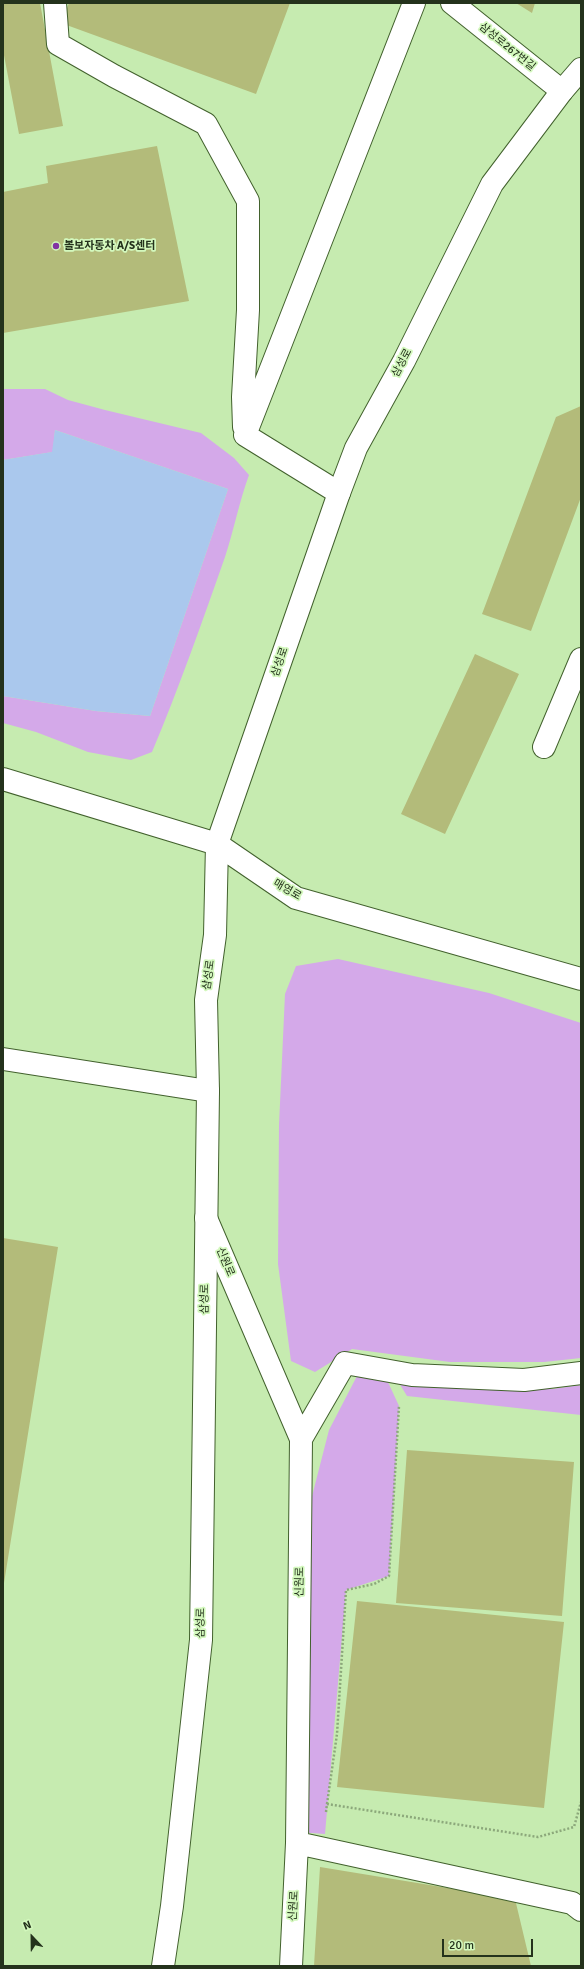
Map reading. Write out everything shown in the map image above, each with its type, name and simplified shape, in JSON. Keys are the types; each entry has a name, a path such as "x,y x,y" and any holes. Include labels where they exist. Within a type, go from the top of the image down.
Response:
{"street":[{"path":"55,3 58,44 114,76 206,124 248,201 248,310 243,397 245,435"},
{"path":"245,435 414,3"},
{"name":"삼성로267번길","path":"452,3 562,91"},
{"name":"삼성로","path":"163,1966 172,1906 200,1640 208,1091 206,1000 215,935 217,844 356,448 404,361 492,184 562,91 581,69"},
{"path":"245,435 339,493"},
{"path":"544,747 581,660"},
{"name":"매영로","path":"3,779 217,844 296,898 581,979"},
{"path":"3,1059 208,1091"},
{"name":"신원로","path":"206,1218 301,1439 297,1843 291,1966"},
{"path":"301,1439 345,1363 412,1375 517,1379 581,1373"},
{"path":"297,1843 572,1903 581,1910"}],"path":[{"path":"327,1804 337,1734 346,1590 374,1584 389,1576 400,1406"}],"shaded area":[{"path":"3,389 45,389 68,400 201,433 234,458 249,475 225,557 162,728 152,752 131,760 88,752 36,732 3,723 3,696 96,711 150,716 228,489 55,430 53,452 3,460"},
{"path":"338,959 489,993 581,1023 581,1358 544,1362 450,1362 352,1349 315,1372 291,1361 278,1264 279,1125 285,994 296,966"},
{"path":"382,1369 399,1406 389,1576 346,1590 325,1834 297,1832 309,1508 329,1430 357,1376"},
{"path":"399,1383 552,1389 581,1385 581,1415 407,1396"}],"water":[{"path":"55,430 228,489 150,716 96,711 3,696 3,460 52,452"}],"building":[{"path":"3,3 40,3 63,126 19,134 3,50"},
{"path":"69,3 290,3 256,94 61,23"},
{"path":"516,3 535,3 532,13"},
{"path":"157,146 189,301 3,333 3,192 48,183 46,166"},
{"path":"581,406 581,497 531,631 482,614 556,417"},
{"path":"475,654 519,674 445,834 401,814"},
{"path":"3,1238 58,1247 4,1583 3,1583"},
{"path":"407,1450 574,1462 562,1616 396,1603"},
{"path":"357,1601 564,1622 544,1808 337,1787"},
{"path":"320,1867 515,1899 531,1966 314,1966"}],"place":[{"name":"볼보자동차 A/S센터","path":"56,246"}]}
